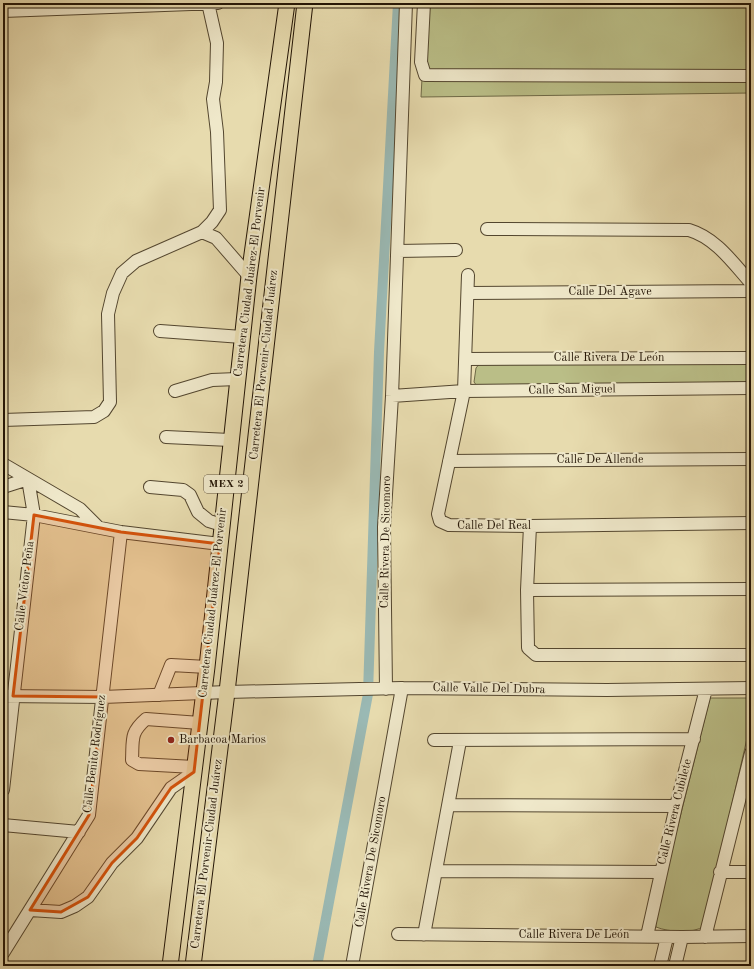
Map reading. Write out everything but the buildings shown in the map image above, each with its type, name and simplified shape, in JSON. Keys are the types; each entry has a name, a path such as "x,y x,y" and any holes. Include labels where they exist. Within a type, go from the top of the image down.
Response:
{"main road":[{"name":"Carretera Ciudad Juárez-El Porvenir","path":"170,966 207,667 230,440 249,276 287,3"},
{"name":"Carretera El Porvenir-Ciudad Juárez","path":"193,966 227,692 305,3"}],"street":[{"path":"3,11 77,6 212,3 216,43 216,82 213,99 217,132 220,210 212,222 202,232 136,261 122,273 112,292 108,314 110,402 104,411 94,417 3,420"},
{"name":"Calle Rivera De Sicomoro","path":"383,689 384,527 392,396 406,3"},
{"path":"424,3 421,62 425,75"},
{"path":"404,71 425,75 751,76"},
{"path":"487,229 689,230 698,233 714,244 751,283"},
{"path":"202,232 216,238 249,276"},
{"path":"398,251 456,250"},
{"name":"Calle Del Real","path":"468,275 464,391 438,514 440,521 448,525 530,526 751,523"},
{"name":"Calle Del Agave","path":"468,293 751,291"},
{"path":"160,331 242,337"},
{"name":"Calle Rivera De León","path":"466,359 751,358"},
{"path":"175,391 212,380 237,379"},
{"name":"Calle San Miguel","path":"392,396 464,391 751,388"},
{"path":"166,437 230,440"},
{"name":"Calle De Allende","path":"449,461 751,459"},
{"path":"3,464 80,509 98,527"},
{"path":"3,487 28,479"},
{"name":"Calle Víctor Peña","path":"3,790 8,696 34,515 28,479"},
{"path":"150,486 183,490 190,495 198,512 209,521 222,525"},
{"path":"3,512 34,515 121,532 220,544"},
{"path":"530,526 527,590 528,648 536,655 751,655"},
{"name":"Calle Benito Rodríguez","path":"3,953 89,815 121,532"},
{"path":"527,590 751,589"},
{"path":"159,695 171,665 207,667"},
{"name":"Calle Valle Del Dubra","path":"8,696 103,697 227,692 402,688 607,690 751,688"},
{"name":"Calle Rivera De Sicomoro","path":"352,966 402,688"},
{"name":"Calle Rivera Cubilete","path":"647,936 660,872 706,689"},
{"path":"194,770 139,764 132,760 133,735 136,728 146,719 200,723"},
{"path":"434,740 694,739"},
{"path":"424,935 460,741"},
{"path":"705,937 720,872 751,753"},
{"path":"30,910 61,912 75,906 88,897 112,863 137,838 170,788 194,770"},
{"path":"739,802 751,803"},
{"path":"449,806 676,806"},
{"path":"3,825 79,832"},
{"path":"437,871 660,872"},
{"path":"720,872 751,872"},
{"name":"Calle Rivera De León","path":"398,934 667,937 751,936"},
{"path":"660,966 667,937"},
{"path":"675,966 682,937"}],"highlighted area":[{"path":"34,515 121,532 220,544 194,772 171,788 137,838 112,863 88,897 61,912 30,910 89,815 103,697 13,696"}],"green space":[{"path":"426,3 751,3 751,93 421,97"},
{"path":"481,362 748,363 751,365 751,379 746,382 477,386 474,382 476,368"},
{"path":"710,698 751,698 751,721 704,926 700,929 688,931 661,929 656,927 655,917"}],"waterway":[{"path":"317,966 368,694 379,352 398,3"}],"place":[{"name":"Barbacoa Marios","path":"171,740"}]}
